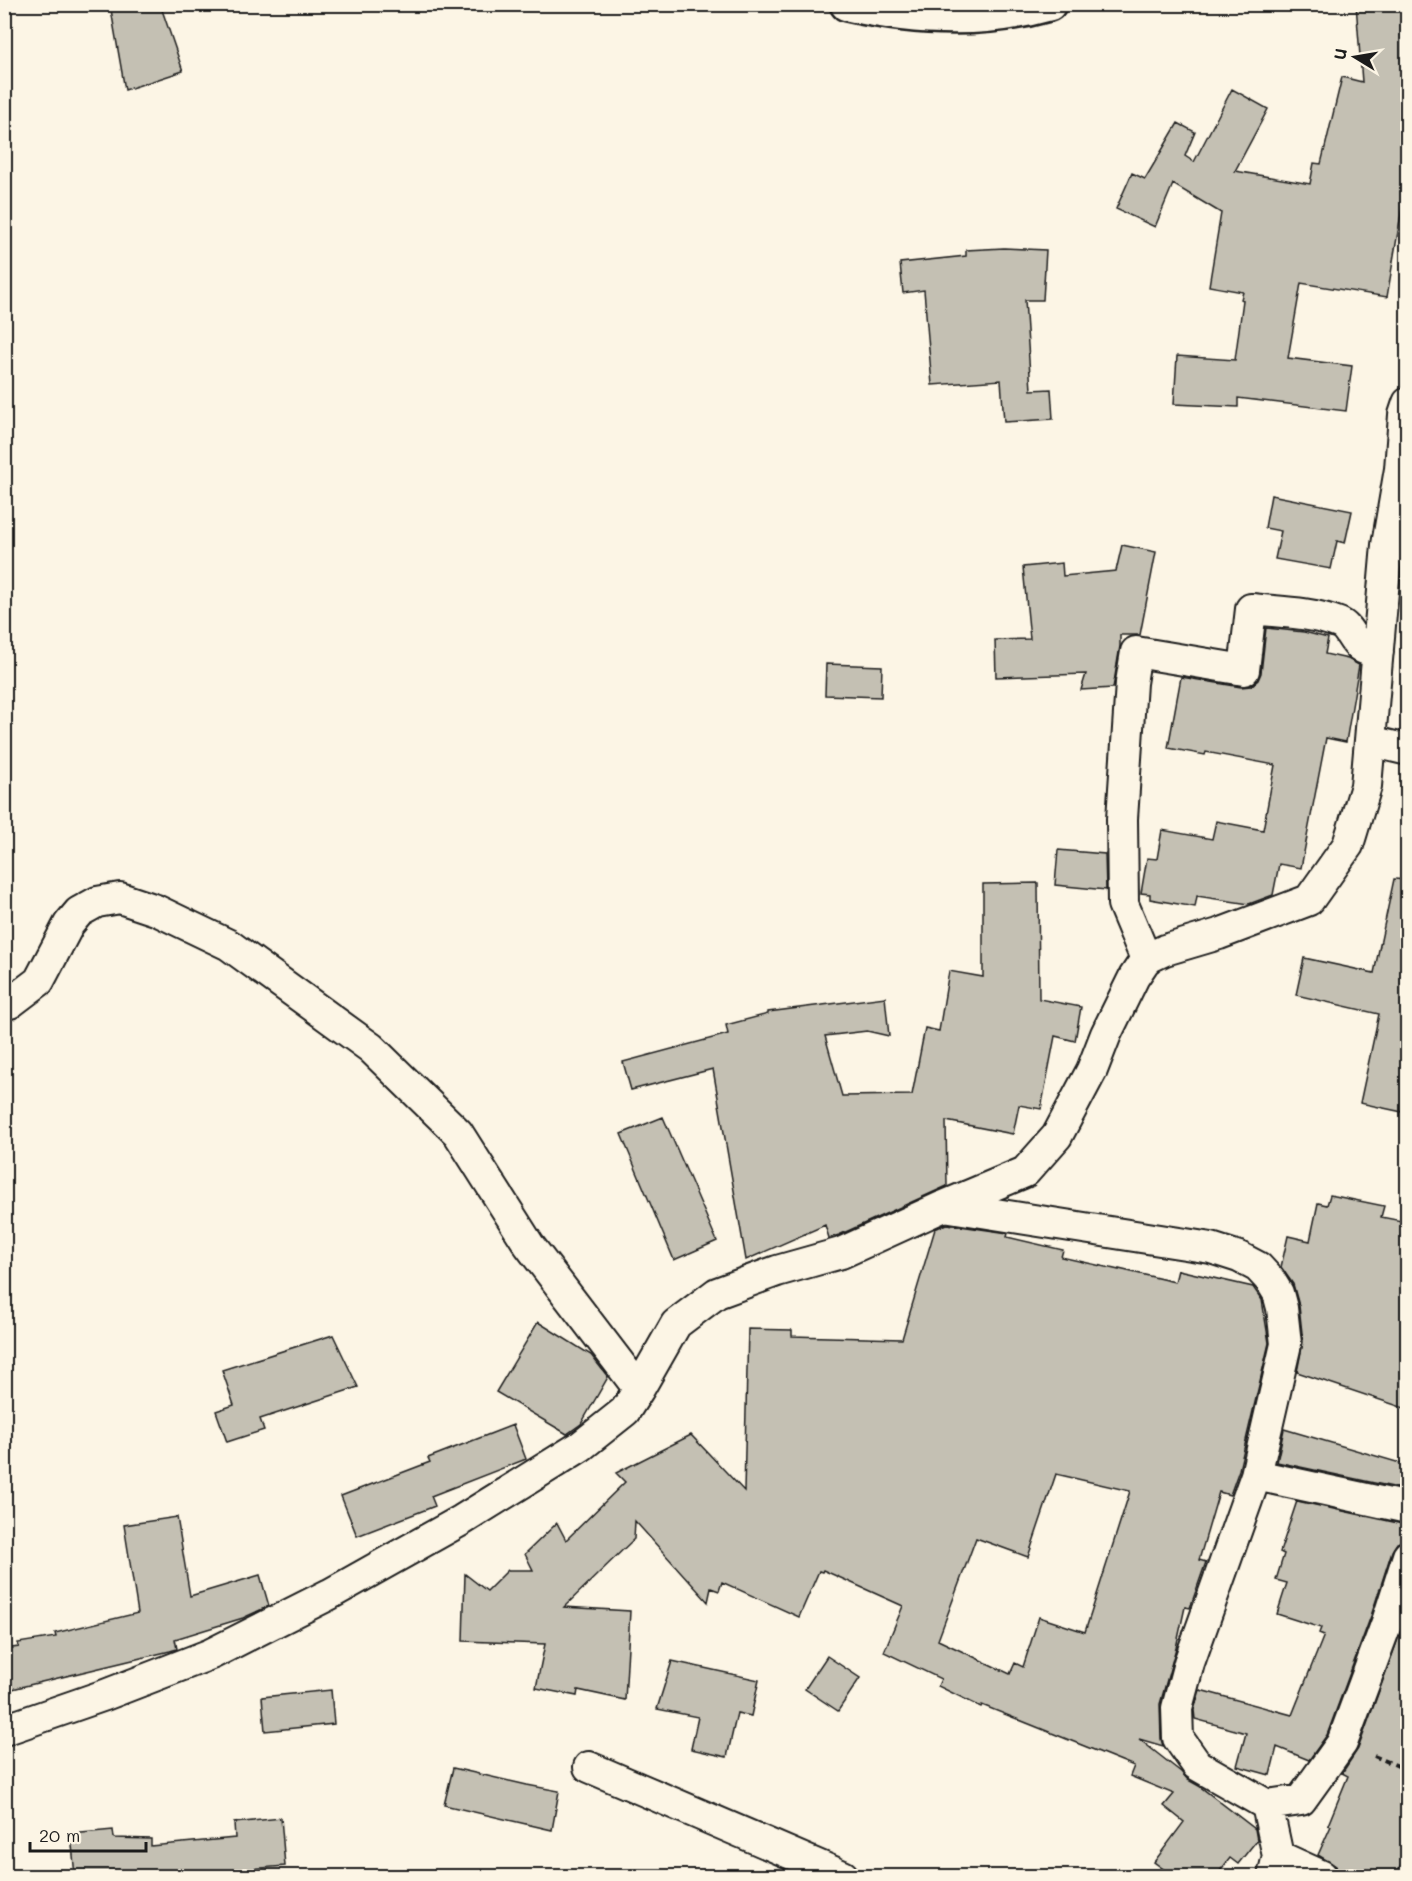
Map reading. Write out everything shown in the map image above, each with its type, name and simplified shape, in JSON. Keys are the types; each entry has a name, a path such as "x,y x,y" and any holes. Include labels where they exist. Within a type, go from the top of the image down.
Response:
{"main road":[{"path":"846,4 878,12 930,18 981,16 1049,4"}],"street":[{"path":"4,1730 105,1695 211,1654 330,1594 462,1520 581,1446 625,1411 676,1323 717,1293 777,1270 841,1252 1025,1172 1058,1136 1092,1070 1129,986 1146,959 1165,950 1219,934 1309,900 1348,845 1366,786 1387,544 1400,469 1406,411"},
{"path":"1146,959 1123,904 1122,819 1131,683 1137,652 1244,670 1251,609 1304,613 1342,624 1356,644 1369,652 1378,652"},
{"path":"1370,741 1407,750"},
{"path":"4,1004 10,1004 39,981 69,924 79,912 97,902 120,898 156,910 229,945 371,1048 458,1133 529,1245 639,1389"},
{"path":"945,1206 1211,1248 1239,1257 1258,1267 1278,1293 1286,1344 1256,1475 1189,1663 1177,1708 1178,1738 1197,1766 1268,1805 1301,1800 1342,1743 1387,1622 1407,1556"},
{"path":"1256,1475 1407,1508"},
{"path":"589,1767 843,1876"},
{"path":"1268,1805 1275,1866 1322,1876"}],"building":[{"path":"110,4 160,4 183,71 125,90"},
{"path":"1356,4 1407,4 1407,178 1387,297 1301,283 1288,358 1352,366 1346,411 1238,398 1238,407 1174,404 1177,356 1235,360 1243,292 1209,286 1221,213 1173,184 1155,227 1116,209 1132,173 1145,179 1178,123 1195,132 1185,156 1194,162 1232,89 1268,109 1235,171 1310,184 1314,163 1321,164 1342,77 1362,82"},
{"path":"1004,248 1046,250 1043,300 1025,300 1031,390 1051,389 1053,419 1004,422 1001,380 932,385 924,290 903,293 900,263 966,256 966,250"},
{"path":"1271,495 1352,511 1345,543 1337,541 1331,569 1275,559 1281,531 1265,528"},
{"path":"1122,545 1156,552 1140,635 1120,635 1113,688 1081,690 1086,674 996,677 995,640 1030,639 1023,567 1062,563 1063,576 1116,571"},
{"path":"1266,628 1304,632 1328,638 1325,654 1348,659 1359,665 1346,742 1326,738 1301,868 1279,864 1273,895 1249,904 1197,896 1195,907 1150,899 1150,894 1141,893 1147,858 1157,859 1162,830 1212,839 1216,821 1263,830 1275,765 1206,752 1205,755 1168,748 1181,677 1241,687 1251,686 1258,680 1261,673"},
{"path":"826,664 882,666 881,697 825,695"},
{"path":"1058,850 1105,854 1106,890 1055,885"},
{"path":"1394,879 1407,880 1407,1113 1360,1103 1379,1014 1296,995 1304,958 1374,973"},
{"path":"1038,883 1039,999 1081,1007 1075,1041 1055,1036 1041,1109 1019,1105 1013,1134 946,1121 947,1186 839,1235 829,1238 825,1225 746,1260 713,1069 631,1090 623,1062 728,1034 726,1025 768,1014 768,1012 885,997 889,1036 867,1031 825,1036 842,1096 912,1095 925,1028 939,1031 949,971 983,977 983,884"},
{"path":"663,1117 717,1241 674,1260 621,1134"},
{"path":"1330,1195 1384,1206 1381,1217 1407,1222 1407,1409 1297,1372 1303,1342 1299,1306 1293,1284 1281,1267 1288,1236 1310,1241 1318,1203 1327,1205"},
{"path":"946,1224 1008,1233 1007,1237 1063,1250 1061,1257 1119,1270 1175,1282 1178,1270 1253,1287 1262,1300 1269,1343 1239,1470 1230,1495 1219,1492 1199,1560 1206,1562 1190,1608 1185,1607 1160,1704 1163,1746 1139,1739 1188,1780 1255,1829 1257,1840 1238,1864 1230,1858 1216,1876 1173,1876 1154,1862 1184,1822 1164,1806 1174,1794 1130,1776 1134,1766 982,1705 981,1707 938,1686 941,1679 884,1652 903,1606 823,1570 819,1571 799,1617 722,1582 719,1591 711,1588 708,1602 635,1521 634,1539 564,1607 630,1611 625,1700 578,1690 577,1696 536,1688 545,1644 463,1641 465,1574 487,1591 508,1570 533,1570 525,1554 557,1523 566,1540 625,1482 616,1473 691,1435 744,1491 748,1329 792,1330 792,1336 902,1339 935,1229","holes":["1056,1474 1130,1491 1085,1632 1039,1617 1023,1667 1015,1663 1010,1674 938,1640 976,1538 1028,1557"]},
{"path":"538,1322 591,1355 608,1377 581,1424 567,1434 496,1392"},
{"path":"333,1335 358,1387 260,1419 264,1430 227,1442 216,1411 234,1405 222,1370"},
{"path":"513,1425 526,1459 431,1496 435,1506 357,1536 341,1496 430,1462 428,1458"},
{"path":"1284,1429 1407,1465 1407,1490 1277,1462"},
{"path":"1297,1501 1407,1525 1407,1539 1397,1543 1392,1551 1371,1616 1327,1735 1309,1760 1277,1747 1270,1775 1237,1766 1246,1733 1195,1719 1194,1710 1200,1690 1292,1715 1324,1635 1319,1633 1321,1628 1277,1614 1287,1583 1276,1580 1284,1554 1280,1552"},
{"path":"177,1517 190,1596 260,1575 269,1606 243,1618 175,1639 177,1649 4,1691 4,1649 19,1647 18,1643 56,1637 55,1633 138,1613 124,1525"},
{"path":"1407,1614 1407,1853 1395,1876 1339,1875 1336,1866 1318,1855 1331,1826 1328,1825 1348,1776 1342,1773 1358,1749"},
{"path":"827,1656 860,1678 838,1711 805,1689"},
{"path":"672,1661 759,1680 751,1716 737,1713 727,1757 691,1749 698,1717 657,1709"},
{"path":"331,1690 334,1724 265,1731 262,1697"},
{"path":"453,1768 559,1791 552,1830 444,1805"},
{"path":"281,1818 285,1866 170,1876 75,1876 71,1834 113,1830 114,1838 151,1839 151,1846 235,1838 234,1823"}]}
